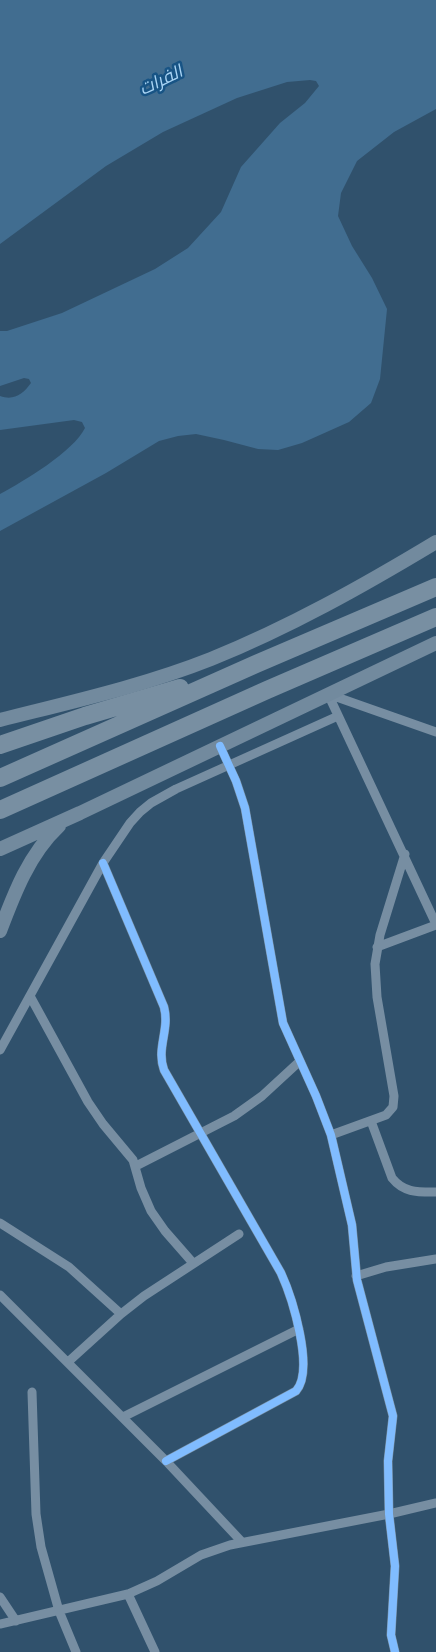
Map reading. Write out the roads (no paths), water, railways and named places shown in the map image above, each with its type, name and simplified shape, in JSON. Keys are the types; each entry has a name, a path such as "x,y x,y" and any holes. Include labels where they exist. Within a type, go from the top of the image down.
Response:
{"highway":[{"path":"0,778 256,664 436,587"},
{"path":"0,810 267,690 436,617"},
{"path":"256,664 267,690"},
{"path":"0,745 85,716 256,664"}],"main road":[{"path":"0,720 114,691 233,650 346,596 436,542"},
{"path":"0,849 80,813 436,643"},
{"path":"0,932 16,890 47,837 61,824 80,813"}],"street":[{"path":"328,694 436,924 377,947"},
{"path":"328,694 436,732"},
{"path":"0,1050 103,863 130,823 151,803 176,789 338,716"},
{"path":"220,746 242,794 283,1023 331,1135 352,1225 356,1276 393,1416 388,1461 389,1514 395,1566 392,1628 394,1652"},
{"path":"331,1135 386,1115 391,1112 394,1101 375,981 377,947 404,854"},
{"path":"103,863 164,1007 167,1021 161,1051 163,1065 281,1273 292,1300 299,1329 303,1376 300,1387 296,1391 166,1461"},
{"path":"30,996 88,1102 136,1166 141,1188 151,1211 165,1231 193,1263"},
{"path":"136,1166 201,1134 248,1106 300,1060"},
{"path":"372,1121 392,1178 397,1184 410,1191 436,1192"},
{"path":"0,1223 69,1267 121,1314"},
{"path":"68,1362 121,1314 168,1279 239,1234"},
{"path":"356,1276 386,1267 436,1259"},
{"path":"0,1296 123,1417 241,1541"},
{"path":"123,1417 299,1329"},
{"path":"32,1392 38,1531 45,1564 59,1611 76,1652"},
{"path":"0,1624 128,1594 201,1555 241,1541 389,1514 436,1503"},
{"path":"128,1594 155,1652"},
{"path":"0,1597 16,1621"}],"water":[{"name":"الفرات","path":"0,0 436,0 436,109 394,132 357,161 341,193 338,216 352,246 372,278 387,309 380,379 371,403 349,422 302,443 278,450 258,449 196,434 159,441 106,473 0,531 0,494 34,474 59,456 70,447 85,428 82,422 74,420 0,430 0,396 10,398 18,396 31,383 29,379 24,378 0,386 0,331 7,331 62,313 155,269 188,248 221,212 241,167 280,123 305,103 319,86 316,81 310,80 287,82 237,98 163,132 106,166 0,244"}]}
